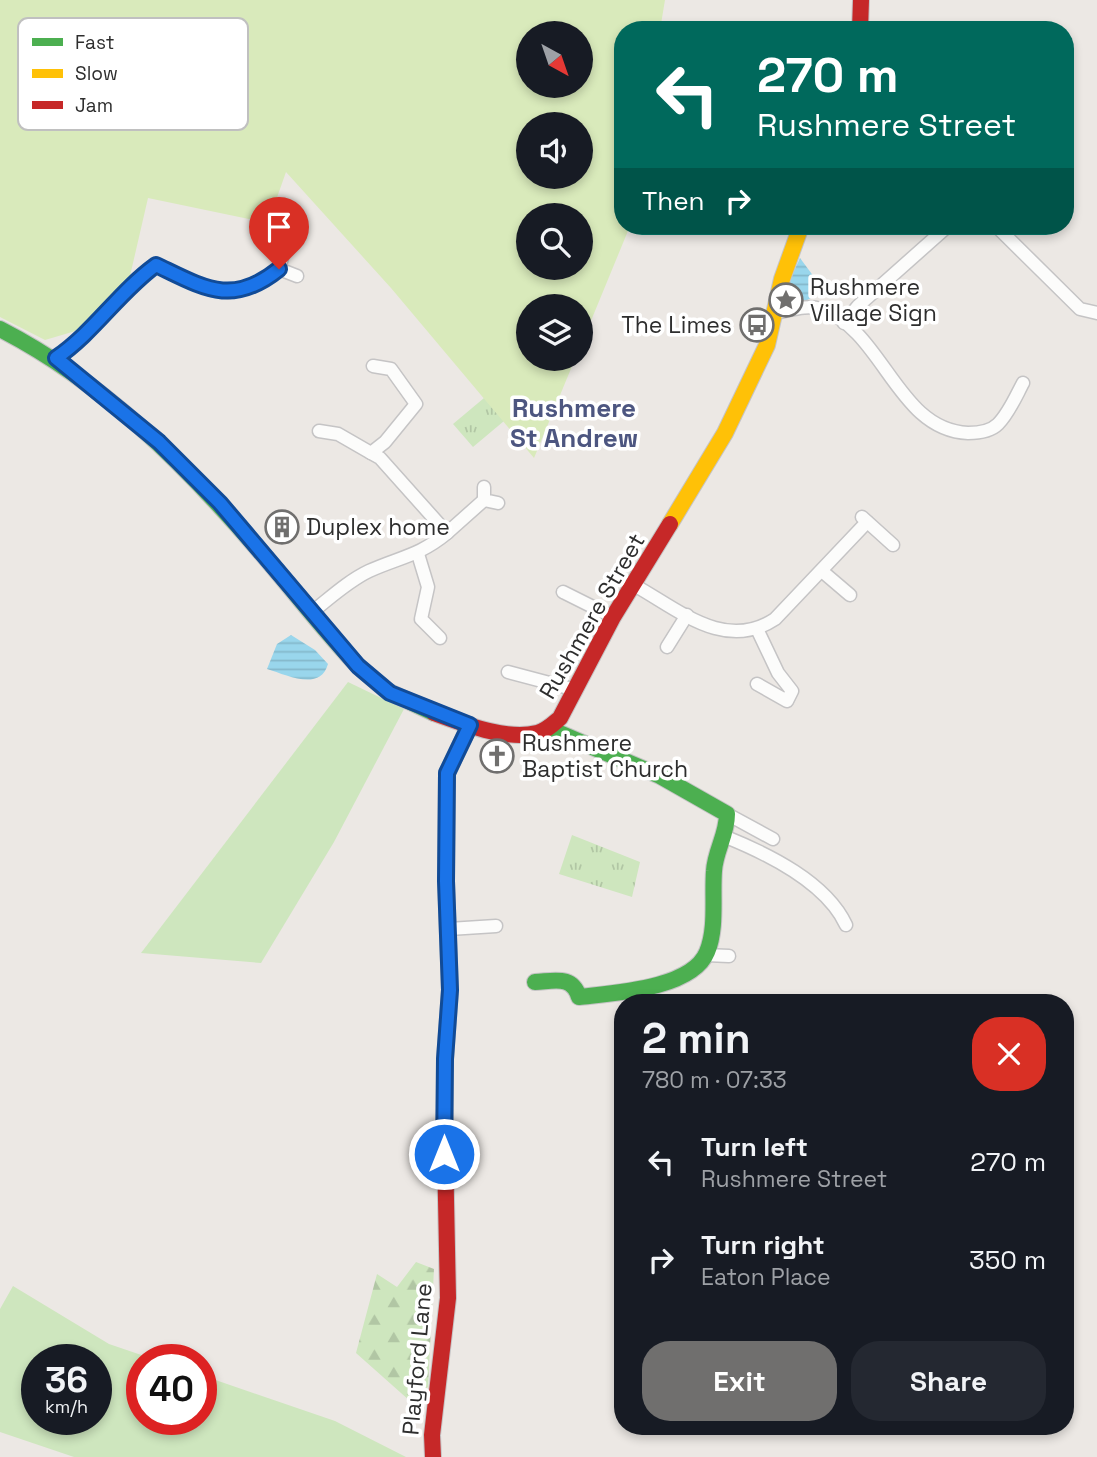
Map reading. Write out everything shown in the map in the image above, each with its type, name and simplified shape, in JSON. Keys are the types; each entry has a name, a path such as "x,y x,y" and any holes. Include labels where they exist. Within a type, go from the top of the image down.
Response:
{"street":[{"path":"860,21 861,0"},
{"name":"Rushmere Street","path":"0,328 56,358 159,442 211,494 358,666 390,693 470,725 497,732 534,734 559,719 613,617 725,433 767,345 797,235"},
{"path":"844,323 858,306 938,235"},
{"path":"1005,235 1080,309 1097,313"},
{"path":"56,358 78,344 141,276 156,265 212,290 229,292 262,282 279,269 283,254"},
{"path":"279,269 297,276"},
{"path":"774,313 808,307 822,310 844,323 862,339 916,408 947,430 978,433 997,425 1023,383"},
{"path":"371,453 385,442 416,404 391,369 373,366"},
{"path":"319,431 338,434 380,458 447,533"},
{"path":"312,612 369,571 418,554 447,533 484,493 498,503"},
{"path":"634,585 722,632 740,634 758,631 775,619 823,572 864,520 892,545"},
{"path":"418,554 428,587 421,619 440,638"},
{"path":"823,572 850,595"},
{"path":"563,591 613,617"},
{"path":"667,647 687,615"},
{"path":"757,684 786,701 792,691 778,673 758,631"},
{"path":"508,672 576,690"},
{"name":"Playford Lane","path":"433,1457 432,1435 449,1298 444,1126 449,929 446,881 447,773 470,725"},
{"path":"548,728 660,776 773,839"},
{"path":"535,982 567,980 575,985 579,997 638,989 688,973 706,955 713,911 714,862 726,837 727,814"},
{"path":"726,837 747,845 811,883 840,913 846,925"},
{"path":"449,929 496,926"},
{"path":"706,955 729,956"}],"green space":[{"path":"0,0 665,0 662,21 614,21 614,235 626,235 593,316 593,294 516,294 516,371 570,371 534,458 391,288 286,172 268,223 148,198 130,276 89,327 45,340 0,317"},
{"path":"484,398 504,421 473,447 453,424"},
{"path":"348,682 404,709 334,842 261,963 141,953"},
{"path":"572,835 640,862 632,897 559,874"},
{"path":"416,1262 434,1269 428,1387 410,1401 356,1353 377,1274 397,1287"},
{"path":"13,1286 109,1344 21,1344 21,1435 112,1435 112,1345 126,1350 126,1435 217,1435 217,1380 335,1421 406,1457 74,1457 0,1432 0,1309"}],"water":[{"path":"800,258 817,281 814,296 799,305 786,297 789,282"},
{"path":"291,635 315,650 328,664 318,677 302,679 267,669 277,644"}],"traffic: fast":[{"path":"0,329 73,374 140,426 201,485 359,667 387,691 434,713"},
{"path":"535,982 567,982 579,997 650,987 685,974 699,964 707,952 712,933 715,864 727,814 660,776 548,728"}],"traffic: slow":[{"path":"670,524 725,433 767,345 782,279 798,235"},
{"path":"445,1150 445,1059 450,990 446,881 447,773 470,725"}],"traffic: jam":[{"path":"860,21 861,0"},
{"path":"434,713 484,730 512,735 537,733 552,725 560,718 613,617 670,524"},
{"path":"433,1457 432,1435 448,1298 445,1150"}],"place":[{"name":"Rushmere Village Sign","path":"786,300"},
{"name":"The Limes","path":"757,325"},
{"name":"Duplex home","path":"282,527"},
{"name":"Rushmere Baptist Church","path":"497,756"}],"district":[{"name":"Rushmere St Andrew","path":"574,422"}],"route":[{"path":"279,269 262,282 245,290 229,292 199,286 156,265 141,276 78,344 56,358 79,374 159,442 220,503 358,666 390,693 470,725 447,773 446,881 450,990 445,1059 444,1154"}]}
